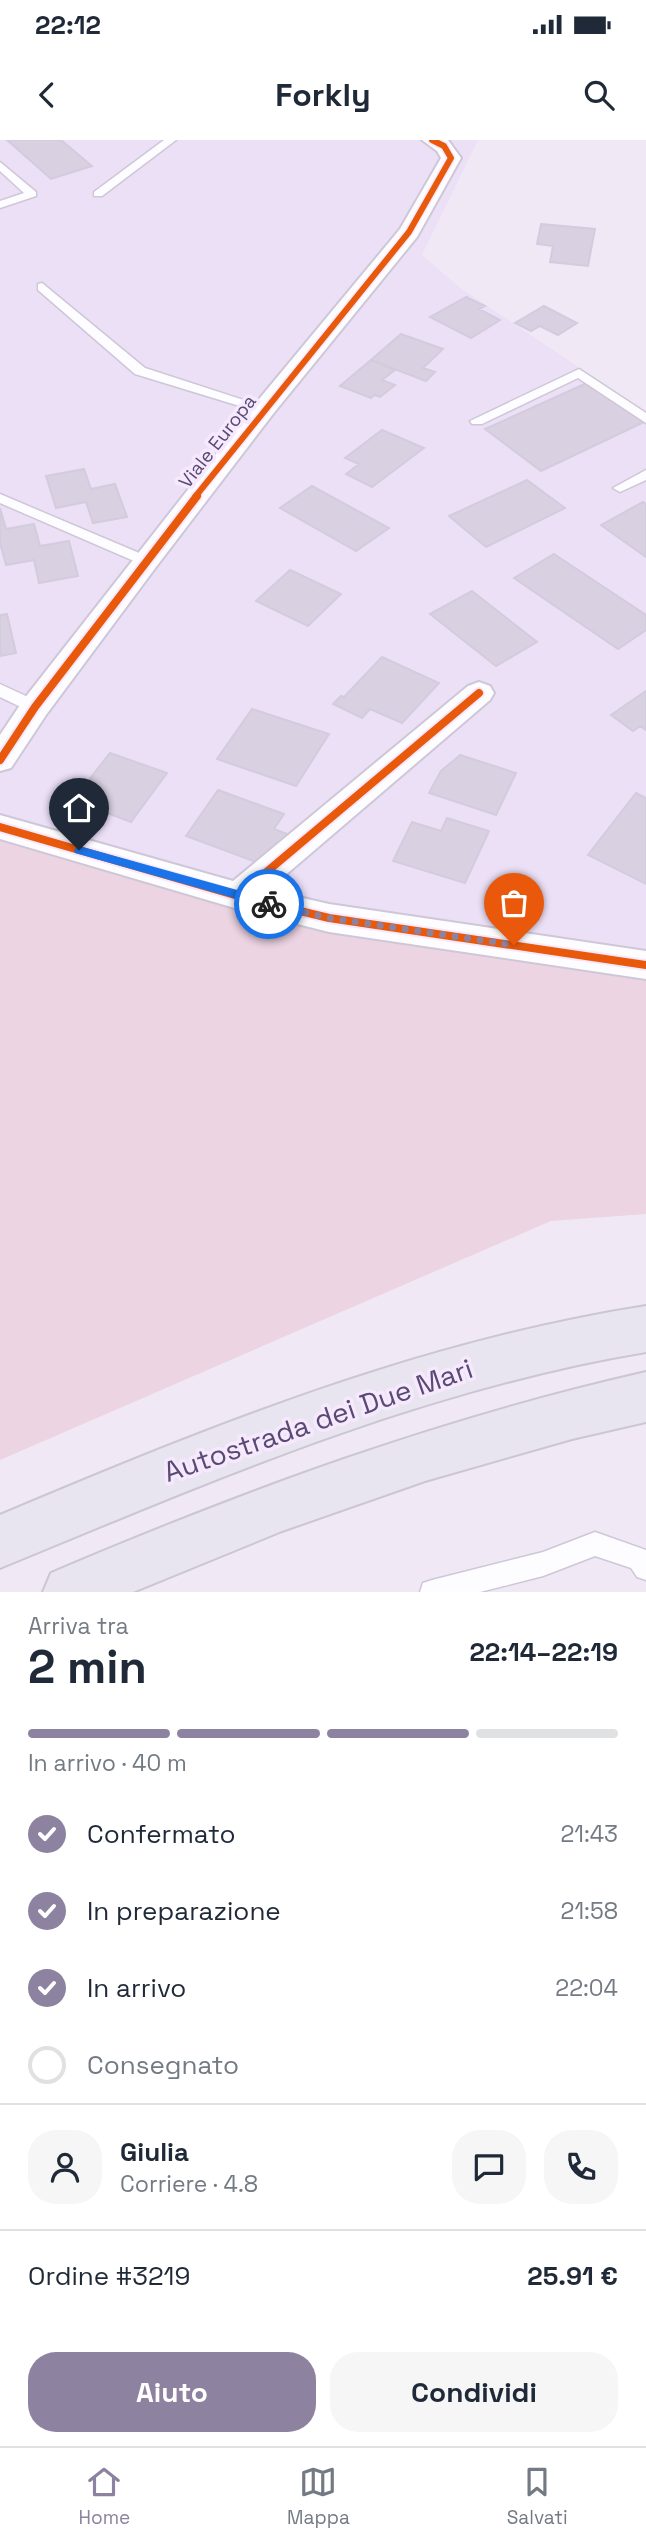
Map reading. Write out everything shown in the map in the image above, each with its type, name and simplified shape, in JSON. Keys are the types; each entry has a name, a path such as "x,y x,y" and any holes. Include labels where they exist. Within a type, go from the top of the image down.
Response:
{"highway":[{"path":"553,1346 646,1312"},
{"name":"Autostrada dei Due Mari","path":"0,1542 150,1477 296,1421 437,1377 553,1346 646,1328"},
{"path":"70,1592 168,1549 344,1482 459,1443 584,1410 646,1397"}],"street":[{"name":"Viale Europa","path":"0,760 35,707 146,561 264,409 409,232 451,158 449,151 440,141"},
{"path":"238,896 479,693"},
{"path":"0,827 238,896 329,918 646,965"}],"lane":[{"path":"98,194 171,140"},
{"path":"0,165 32,194 0,205"},
{"path":"42,287 140,371 264,409"},
{"path":"477,421 579,373 646,419"},
{"path":"620,488 646,474"},
{"path":"0,498 146,561"},
{"path":"0,690 35,707"},
{"path":"432,1592 543,1564 595,1544 639,1559 646,1568"}],"shaded area":[{"path":"0,140 478,140 422,255 459,287 646,412 646,974 0,836"},
{"path":"0,836 646,974 646,1214 551,1221 0,1460"}],"building":[{"path":"7,140 61,140 92,166 51,179"},
{"path":"541,224 595,229 588,266 550,262 553,246 537,244"},
{"path":"466,297 485,306 479,309 500,320 471,338 430,317"},
{"path":"544,306 577,323 558,335 540,326 531,331 515,323"},
{"path":"401,334 443,349 423,368 435,372 426,381 371,360"},
{"path":"371,360 395,370 382,380 395,385 380,397 374,395 371,398 340,386"},
{"path":"587,383 644,422 541,471 485,429"},
{"path":"382,430 424,448 372,487 346,474 359,464 345,458"},
{"path":"84,469 91,489 115,484 127,517 93,523 86,502 56,508 46,476"},
{"path":"527,480 565,508 486,547 449,516"},
{"path":"312,486 389,528 356,551 280,508"},
{"path":"643,502 646,504 646,557 601,525"},
{"path":"0,508 6,529 34,524 40,546 69,541 78,576 39,583 34,560 6,565 0,543"},
{"path":"554,554 646,615 646,630 618,649 514,578"},
{"path":"290,570 341,594 308,626 256,601"},
{"path":"472,591 537,642 496,666 430,614"},
{"path":"7,614 16,653 0,656 0,615"},
{"path":"382,657 439,683 402,723 370,709 362,718 333,704 341,696 344,697"},
{"path":"646,691 646,730 640,726 633,731 611,715"},
{"path":"252,709 329,734 296,786 217,759"},
{"path":"110,753 167,773 131,822 73,800"},
{"path":"460,755 516,773 496,815 429,793 441,771"},
{"path":"218,790 284,814 274,829 298,838 264,865 186,836"},
{"path":"636,793 646,798 646,884 588,855"},
{"path":"447,818 489,831 465,883 393,861 412,822 441,831"}],"cycle path":[{"path":"0,760 35,707 146,561 264,409 409,232 451,158 444,146 432,140"},
{"path":"238,896 479,693"},
{"path":"0,827 238,896 329,918 646,965"}],"way so far":[{"path":"269,904 329,918 514,945"}],"route":[{"path":"79,850 269,904"}]}
